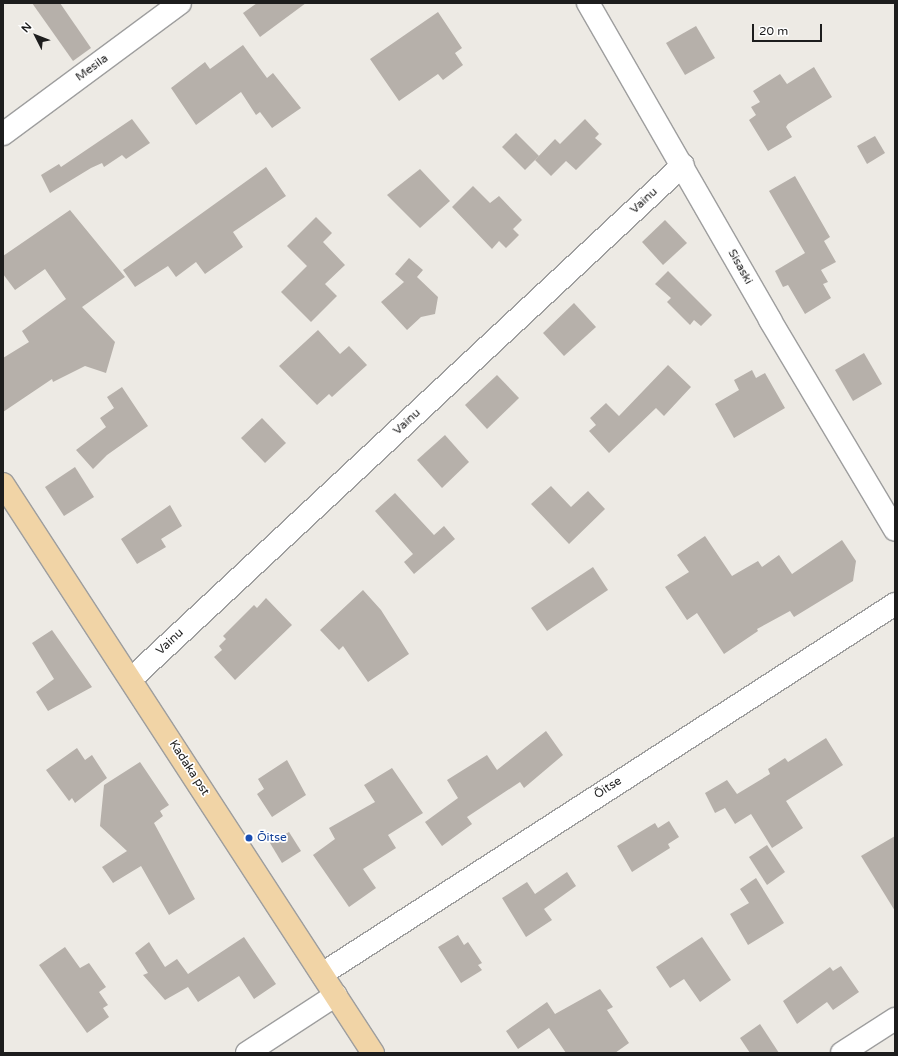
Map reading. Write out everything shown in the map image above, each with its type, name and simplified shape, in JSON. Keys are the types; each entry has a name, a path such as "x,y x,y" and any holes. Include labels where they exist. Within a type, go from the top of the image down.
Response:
{"main road":[{"name":"Kadaka pst","path":"3,484 373,1053"}],"street":[{"name":"Mesila","path":"3,134 180,3"},
{"name":"Sisaski","path":"588,3 683,165 770,320 895,530"},
{"name":"Vainu","path":"131,679 683,165"},
{"name":"Õitse","path":"322,974 895,604"},
{"path":"247,1053 336,995"},
{"path":"842,1053 895,1019"}],"building":[{"path":"32,3 60,3 91,48 73,61"},
{"path":"257,3 306,3 260,37 243,13"},
{"path":"438,12 462,48 455,53 463,65 443,80 438,74 399,101 370,59"},
{"path":"696,26 715,58 685,75 666,43"},
{"path":"243,45 267,78 273,73 301,108 272,128 260,112 256,115 241,92 196,125 171,88 205,62 210,69"},
{"path":"814,67 832,97 788,124 786,127 792,137 768,151 749,120 756,115 751,107 760,102 753,91 780,74 787,84"},
{"path":"132,119 150,143 126,159 122,155 104,167 102,163 91,168 50,193 41,175 59,164 61,167"},
{"path":"585,119 599,134 595,138 602,144 576,170 566,161 551,176 535,160 555,139 560,144"},
{"path":"516,133 539,156 525,170 502,147"},
{"path":"875,136 885,153 867,164 857,146"},
{"path":"266,167 286,196 233,232 243,247 205,274 196,262 176,277 168,266 135,287 123,270"},
{"path":"420,169 450,201 420,228 387,195"},
{"path":"795,176 830,237 824,241 836,262 821,270 828,282 823,284 831,298 805,314 788,285 783,287 775,271 805,253 769,191"},
{"path":"473,186 490,203 499,196 522,220 513,229 519,235 506,248 499,241 492,249 452,207"},
{"path":"70,210 125,277 82,307 115,342 106,373 85,366 53,382 52,379 3,412 3,358 29,342 22,331 66,299 45,269 15,290 3,274 3,256"},
{"path":"316,217 332,233 323,242 345,265 325,284 337,296 311,322 281,292 307,266 287,246"},
{"path":"665,220 687,243 663,265 642,242"},
{"path":"409,258 423,270 417,277 438,297 435,314 421,317 407,330 381,302 404,282 395,274"},
{"path":"668,271 712,315 701,326 694,320 690,325 667,302 671,298 655,284"},
{"path":"574,303 596,327 564,356 543,333"},
{"path":"318,330 340,354 349,346 367,365 332,397 329,394 317,405 279,366"},
{"path":"864,353 882,384 853,401 835,370"},
{"path":"668,365 691,387 664,416 656,408 609,453 589,431 596,425 590,418 606,403 619,416"},
{"path":"752,370 756,378 765,373 785,408 734,438 715,404 739,390 734,380"},
{"path":"497,375 519,398 487,429 465,405"},
{"path":"122,387 148,426 107,455 93,469 76,450 106,427 100,418 114,408 107,397"},
{"path":"262,418 286,443 265,463 241,438"},
{"path":"445,435 469,462 442,488 417,460"},
{"path":"75,467 94,497 64,516 45,487"},
{"path":"551,486 571,507 588,491 605,509 569,544 531,504"},
{"path":"395,493 434,535 444,526 455,539 414,574 404,562 413,554 375,511"},
{"path":"170,505 182,526 161,539 166,547 137,564 121,539"},
{"path":"705,536 732,576 758,561 762,567 779,555 792,574 842,540 856,561 853,581 794,617 790,611 757,629 758,631 724,654 697,613 687,620 665,587 689,572 677,555"},
{"path":"593,567 608,590 547,631 531,608"},
{"path":"363,590 381,610 409,654 368,682 343,646 339,650 320,630"},
{"path":"266,598 292,625 235,680 214,657 222,650 219,646 226,639 223,636 254,605 257,608"},
{"path":"52,630 92,687 48,711 36,692 54,679 32,643"},
{"path":"546,731 563,755 524,788 520,782 467,817 472,824 442,846 425,822 458,798 447,780 487,755 497,770"},
{"path":"826,738 843,765 786,801 803,828 772,848 751,814 735,824 725,808 715,813 705,793 727,780 737,794 770,774 768,769 785,758 788,762"},
{"path":"77,748 85,760 92,755 107,778 75,803 72,798 69,801 46,770"},
{"path":"287,760 306,795 272,817 257,794 264,789 258,779"},
{"path":"140,762 169,805 160,811 163,816 154,823 195,899 169,915 141,866 113,883 102,867 127,851 100,826 104,785"},
{"path":"392,768 423,813 388,835 396,848 363,869 376,888 349,907 313,855 335,839 329,828 375,802 364,785"},
{"path":"669,821 679,837 668,844 670,848 632,872 617,846 655,823 658,828"},
{"path":"289,832 301,851 282,863 270,843"},
{"path":"895,836 895,911 861,856"},
{"path":"767,845 785,872 767,885 749,857"},
{"path":"567,872 576,886 544,909 552,920 526,937 502,898 527,882 535,894"},
{"path":"756,878 784,923 748,945 730,914 749,903 740,889"},
{"path":"458,935 464,945 468,942 482,963 478,965 482,970 461,983 438,947"},
{"path":"244,937 276,984 254,999 239,976 198,1002 188,987 165,1000 143,975 148,973 135,953 149,942 165,967 177,959 188,974"},
{"path":"702,937 731,980 700,1002 684,979 670,988 656,967"},
{"path":"65,947 80,968 89,963 106,987 99,992 108,1005 103,1008 109,1017 87,1033 39,965"},
{"path":"841,966 859,992 833,1010 827,1002 797,1024 783,1001 830,967 833,971"},
{"path":"600,989 613,1007 607,1010 629,1043 615,1053 566,1053 549,1028 518,1049 506,1031 547,1002 555,1014"},
{"path":"760,1024 779,1053 750,1053 740,1038"}],"place":[{"name":"Õitse","path":"249,838"}]}
